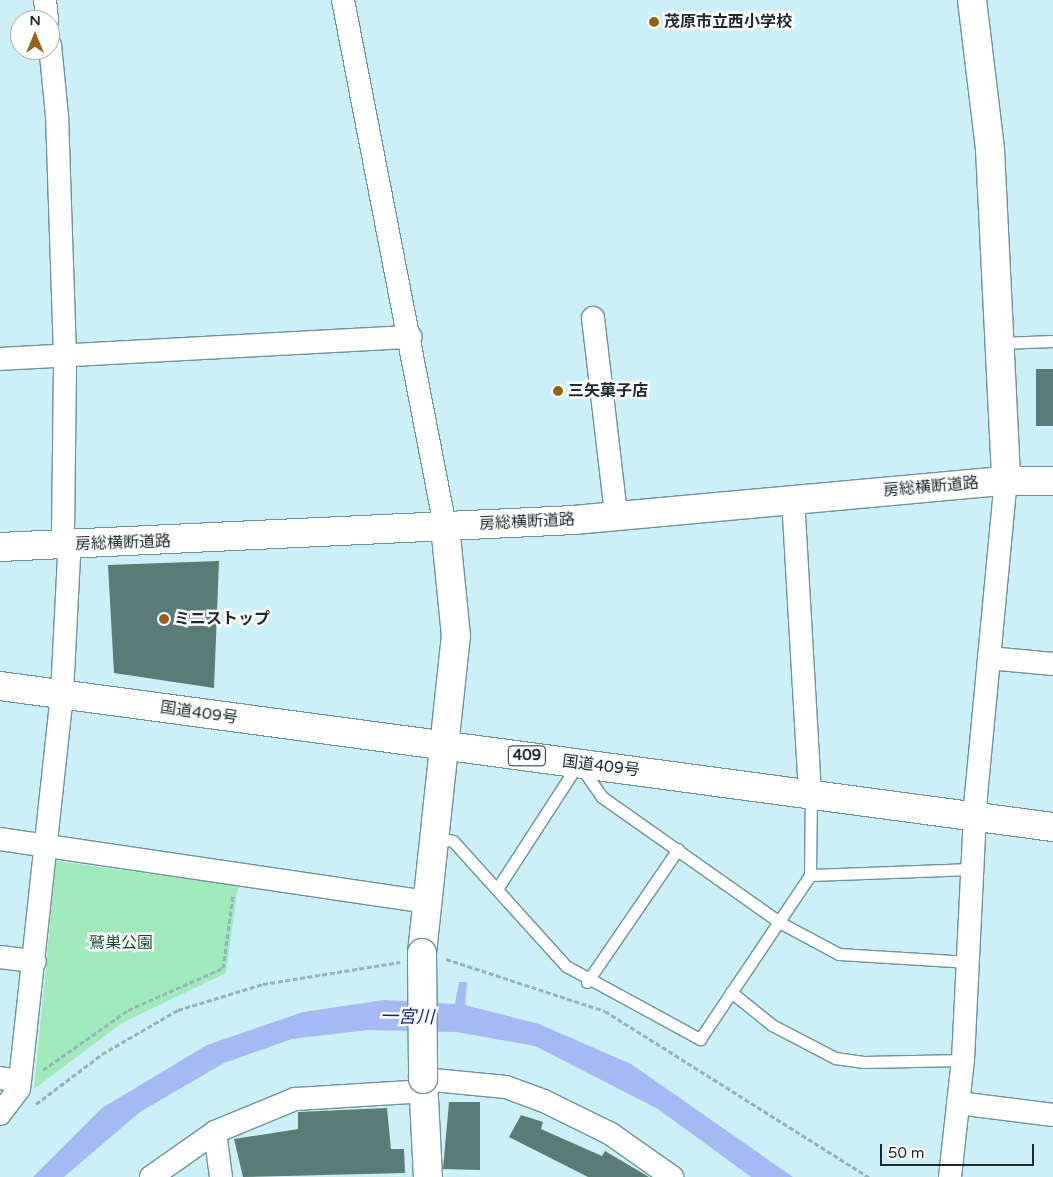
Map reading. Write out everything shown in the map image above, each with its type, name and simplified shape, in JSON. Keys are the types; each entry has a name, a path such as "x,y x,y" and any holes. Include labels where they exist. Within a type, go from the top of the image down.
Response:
{"main road":[{"path":"972,0 990,149 1006,481"},
{"name":"房総横断道路","path":"0,547 445,526 616,515 793,498 1006,481 1053,481"},
{"path":"428,1177 423,1085 422,953 432,836 456,636 445,526"},
{"name":"国道409号","path":"0,686 1053,827"}],"street":[{"path":"343,0 445,526"},
{"path":"0,1114 13,1083 35,962 62,694 69,545 64,532 65,356 57,116 51,60"},
{"path":"593,318 616,515"},
{"path":"0,359 410,338"},
{"path":"950,1177 963,1060 975,816 1006,481"},
{"path":"793,498 810,793"},
{"path":"989,658 1053,664"},
{"path":"0,839 236,872 425,902"},
{"path":"0,957 35,962"},
{"path":"151,1177 214,1132 295,1099 423,1085 496,1086 544,1101 611,1134 672,1177"},
{"path":"958,1103 1053,1115"},
{"path":"214,1132 221,1177"}],"lane":[{"path":"1000,343 1053,341"},
{"path":"497,890 578,763 602,797 678,848 779,922 839,954 968,962"},
{"path":"432,836 453,841 566,966 587,982 700,1039 810,875 810,793"},
{"path":"587,982 678,848"},
{"path":"810,875 973,869"},
{"path":"732,992 772,1025 835,1058 864,1062 963,1060"}],"path":[{"path":"13,1083 128,1010 223,968 236,872"}],"green space":[{"name":"鷲巣公園","path":"56,861 238,886 226,973 122,1023 34,1089"}],"water":[{"name":"一宮川","path":"459,982 467,982 465,1005 539,1024 631,1064 793,1177 751,1177 658,1109 535,1046 456,1032 367,1030 292,1039 224,1063 140,1112 64,1177 33,1177 102,1108 207,1045 303,1012 384,1000 455,1004"}],"building":[{"path":"1036,369 1053,369 1053,426 1036,426"},
{"name":"ミニストップ","path":"219,561 214,688 114,673 108,565"},
{"path":"449,1102 480,1102 480,1170 443,1169"},
{"path":"387,1108 391,1149 404,1149 405,1173 243,1177 234,1139 298,1129 298,1112"},
{"path":"521,1115 543,1122 541,1129 602,1156 605,1151 649,1177 588,1177 509,1137"}],"place":[{"name":"茂原市立西小学校","path":"654,22"},
{"name":"三矢菓子店","path":"558,391"},
{"name":"ミニストップ","path":"164,619"}]}
